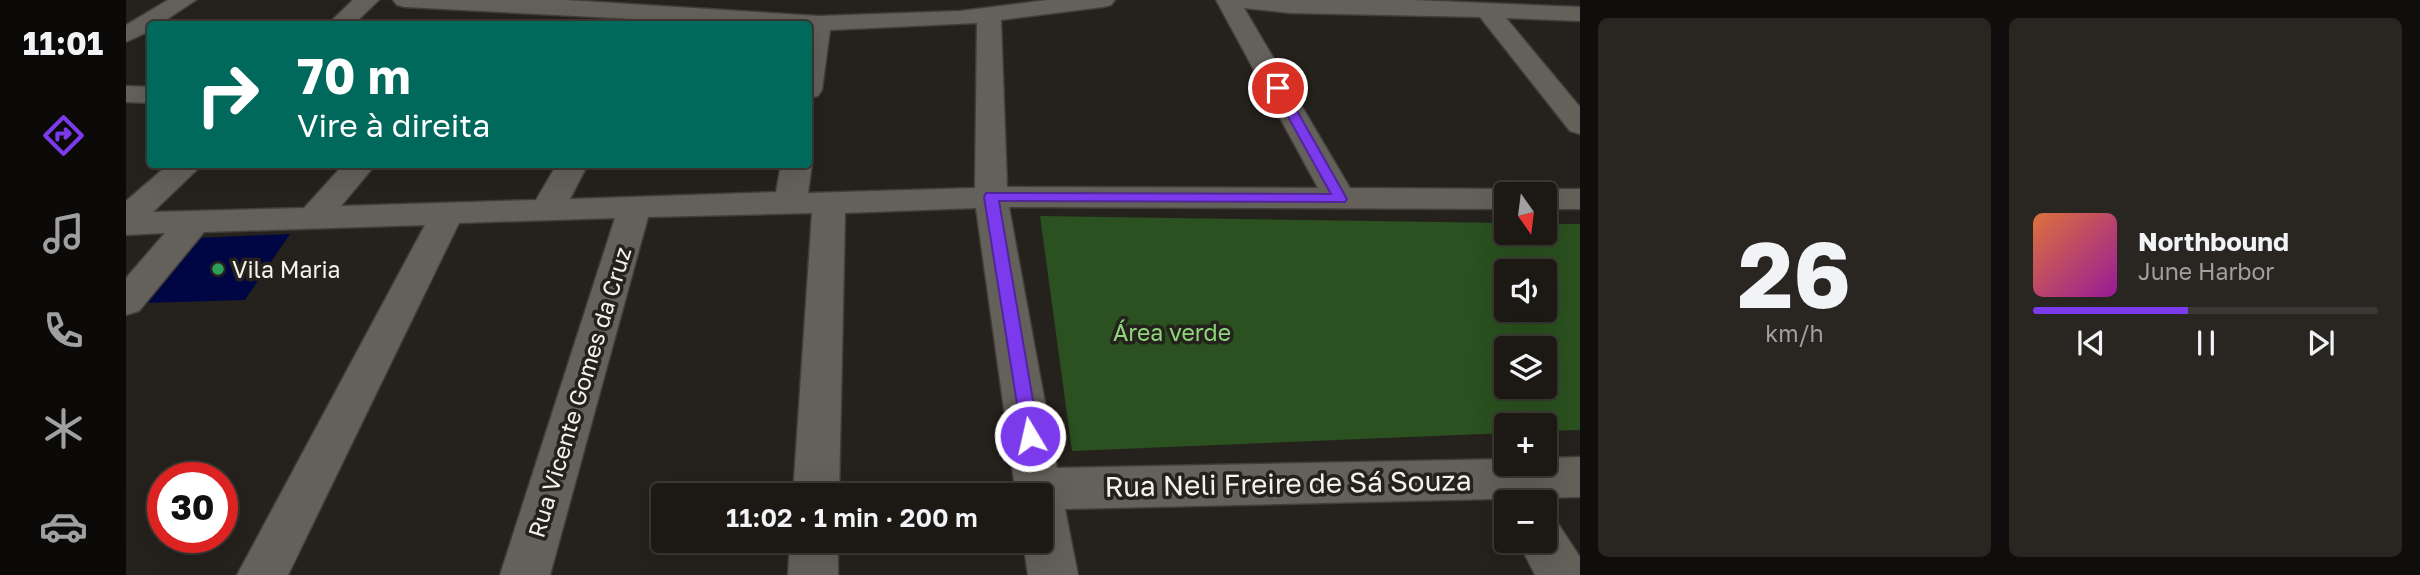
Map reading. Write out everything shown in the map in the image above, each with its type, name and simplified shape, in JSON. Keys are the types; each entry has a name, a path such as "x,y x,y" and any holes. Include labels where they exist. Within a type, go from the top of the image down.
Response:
{"street":[{"path":"148,21 184,0"},
{"path":"343,21 367,0"},
{"path":"405,0 584,4 657,19 744,9 808,21"},
{"path":"812,22 891,19 924,10 989,16 1102,0"},
{"path":"1231,0 1290,6 1385,3 1487,10 1567,9"},
{"path":"1231,0 1340,199"},
{"path":"488,21 503,4"},
{"path":"1487,10 1580,125"},
{"path":"989,16 991,197 1038,483"},
{"path":"126,34 147,22"},
{"path":"812,66 819,23"},
{"path":"126,94 147,95"},
{"path":"126,222 184,168"},
{"path":"312,219 357,168"},
{"path":"546,212 571,168"},
{"path":"790,202 796,168"},
{"path":"126,222 312,219 991,197 1494,199"},
{"path":"1558,199 1580,199"},
{"path":"817,483 829,204"},
{"name":"Rua Vicente Gomes da Cruz","path":"525,575 634,209"},
{"path":"262,575 447,214"},
{"path":"126,302 194,222"},
{"name":"Rua Neli Freire de Sá Souza","path":"1511,490 1580,477"},
{"name":"Rua Neli Freire de Sá Souza","path":"1053,497 1494,490"},
{"path":"813,575 814,553"},
{"path":"1049,553 1053,575"},
{"path":"1549,553 1563,575"}],"green space":[{"name":"Área verde","path":"1040,216 1494,223 1494,245 1558,245 1558,224 1580,224 1580,430 1557,431 1557,413 1494,413 1494,434 1072,451"}],"shaded area":[{"name":"Vila Maria","path":"290,234 245,300 142,303 195,238"}],"place":[{"name":"Vila Maria","path":"218,269"}],"route":[{"path":"1030,436 991,197 1340,199 1278,88"}]}
